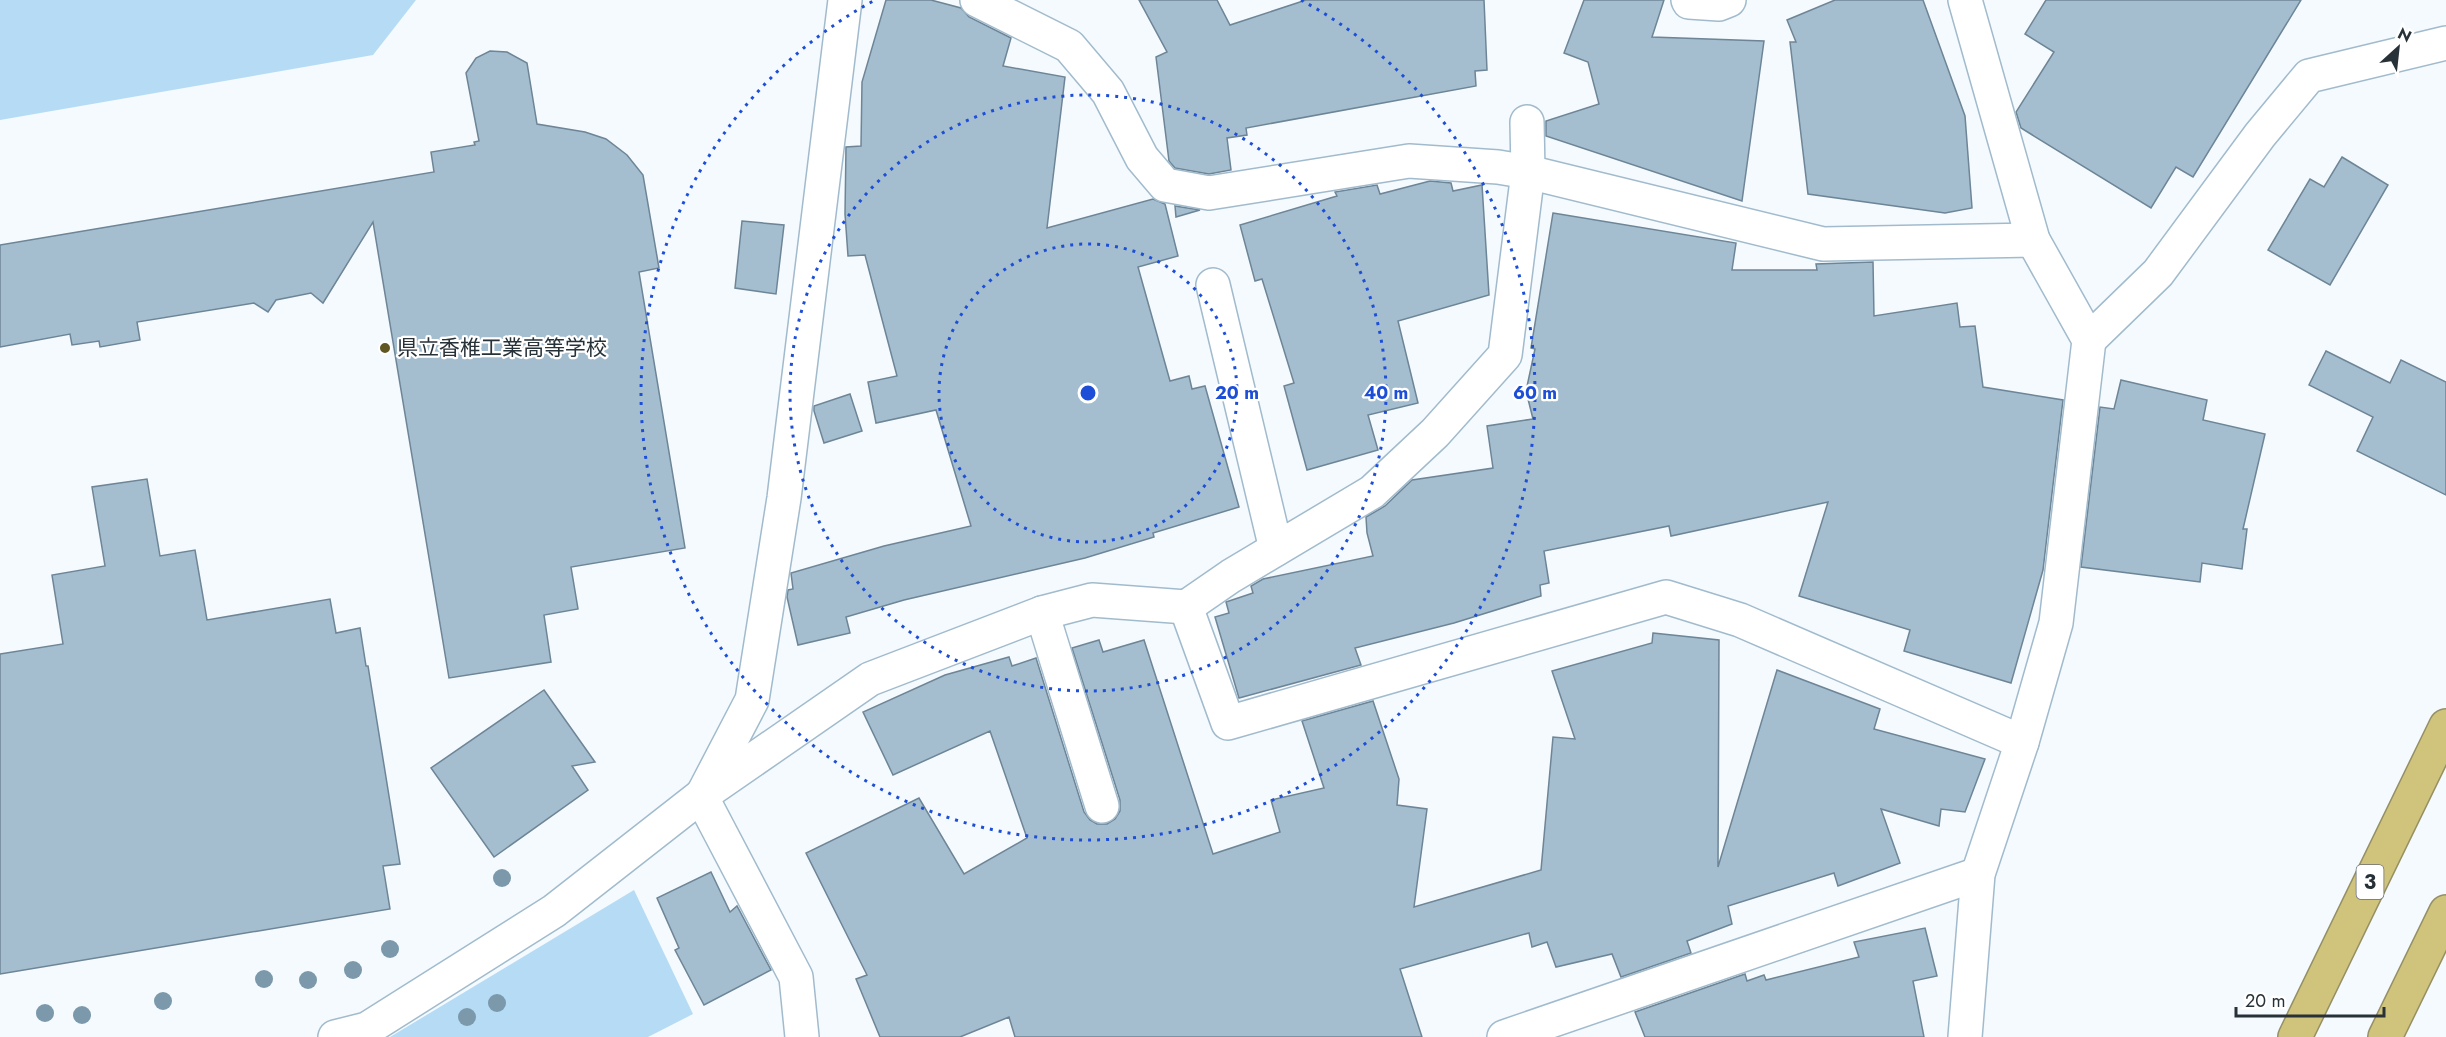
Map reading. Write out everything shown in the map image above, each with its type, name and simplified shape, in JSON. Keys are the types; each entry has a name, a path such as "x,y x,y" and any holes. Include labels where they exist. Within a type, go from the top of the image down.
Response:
{"highway":[{"name":"3","path":"2295,1037 2446,726"},
{"path":"2385,1037 2446,912"}],"street":[{"path":"701,796 752,700 784,498 845,0"},
{"path":"977,0 1069,46 1108,92 1142,158 1166,184 1209,193 1409,161 1498,167 1528,172 1823,244 2033,240"},
{"path":"1688,0 1689,2 1719,4 1729,0"},
{"path":"1965,0 2033,240 2090,340 2056,624 2022,742 1978,874 1965,1037"},
{"path":"2090,340 2158,273 2260,135 2309,76 2446,43"},
{"path":"335,1037 367,1029 554,911 701,796 870,679 1041,613 1092,600 1186,607 1276,549 1372,492 1435,433 1504,356 1528,172 1527,122"},
{"path":"1212,285 1276,549"},
{"path":"1186,607 1228,723 1666,597 1740,620 2022,742"},
{"path":"1041,613 1102,806"},
{"path":"701,796 796,977 802,1037"},
{"path":"1504,1037 1550,1029 1978,874"}],"shaded area":[{"path":"0,0 416,0 373,55 0,120"},
{"path":"634,890 693,1014 648,1037 390,1037"}],"building":[{"path":"886,0 931,0 961,8 969,17 1011,38 1003,66 1065,77 1047,228 1153,199 1165,204 1178,256 1138,267 1170,381 1189,376 1192,389 1205,386 1239,507 1153,533 1154,537 1085,558 904,600 846,617 850,633 798,645 787,597 788,590 793,589 791,573 884,546 971,526 936,410 876,423 868,382 897,376 865,255 848,256 845,214 846,147 861,146 862,82"},
{"path":"1139,0 1217,0 1230,25 1306,0 1484,0 1487,70 1475,71 1476,86 1246,128 1247,135 1227,138 1231,170 1209,174 1175,168 1169,161 1156,57 1167,52"},
{"path":"1584,0 1664,0 1652,37 1764,41 1742,201 1546,136 1546,121 1599,104 1588,62 1564,53"},
{"path":"1835,0 1923,0 1965,116 1972,208 1945,213 1808,194 1790,42 1796,42 1787,20"},
{"path":"2046,0 2301,0 2193,177 2176,167 2151,208 2021,128 2016,112 2054,52 2025,34"},
{"path":"490,51 507,52 527,63 537,124 585,132 606,139 627,155 643,175 659,268 639,272 685,548 571,567 578,609 544,615 551,662 449,678 373,222 323,303 311,293 276,300 268,312 254,303 137,322 140,340 100,347 99,341 72,345 70,334 0,347 0,245 434,172 431,152 475,145 474,142 479,141 466,73 476,58"},
{"path":"2342,157 2388,185 2330,285 2268,250 2310,179 2324,187"},
{"path":"1430,181 1451,183 1453,191 1482,185 1489,295 1398,321 1418,403 1368,415 1378,450 1307,470 1284,386 1294,383 1262,279 1255,281 1240,225 1337,196 1335,192 1377,185 1380,194"},
{"path":"1175,206 1200,210 1176,217"},
{"path":"1553,213 1736,243 1732,270 1817,270 1816,264 1873,262 1874,316 1957,303 1960,327 1975,326 1983,387 2063,400 2043,570 2011,683 1904,651 1910,630 1799,596 1828,502 1671,536 1669,526 1544,551 1549,583 1540,585 1541,596 1454,623 1355,648 1361,665 1239,698 1215,617 1229,613 1226,602 1253,593 1251,586 1263,579 1373,556 1367,533 1366,517 1385,506 1412,480 1493,468 1487,426 1533,419 1526,391 1535,349 1531,348"},
{"path":"742,221 784,225 776,294 735,288"},
{"path":"2326,351 2390,383 2401,360 2446,382 2446,495 2357,451 2373,417 2309,385"},
{"path":"2121,380 2207,400 2203,420 2265,434 2243,529 2247,529 2242,569 2202,563 2200,582 2081,567 2100,407 2114,409"},
{"path":"850,394 862,431 824,443 814,406"},
{"path":"147,479 160,556 195,550 207,620 330,599 336,633 360,628 400,864 383,866 390,909 0,974 0,654 63,644 52,575 105,566 92,487"},
{"path":"1653,633 1719,640 1718,867 1777,670 1880,709 1874,729 1985,759 1965,812 1941,809 1939,826 1881,809 1900,863 1838,886 1834,873 1728,906 1732,924 1687,941 1691,953 1621,977 1612,954 1556,967 1547,942 1532,947 1529,933 1400,969 1422,1037 1015,1037 1009,1017 960,1037 880,1037 856,979 867,975 806,853 919,798 964,874 1027,838 990,731 893,775 863,712 945,675 1009,657 1012,666 1036,658 1084,812 1090,820 1097,824 1107,824 1115,819 1120,811 1120,800 1072,648 1099,640 1103,652 1144,640 1213,854 1280,832 1271,800 1324,788 1302,721 1373,701 1399,779 1397,805 1427,809 1414,907 1541,870 1553,737 1575,739 1552,671 1652,643"},
{"path":"544,690 595,762 572,766 588,790 494,857 431,768"},
{"path":"711,872 730,912 737,906 771,970 704,1005 675,950 679,948 657,898"},
{"path":"1925,928 1937,976 1913,981 1924,1037 1645,1037 1635,1012 1745,974 1747,981 1764,975 1766,980 1859,957 1854,942"}],"place":[{"name":"県立香椎工業高等学校","path":"385,348"}]}
